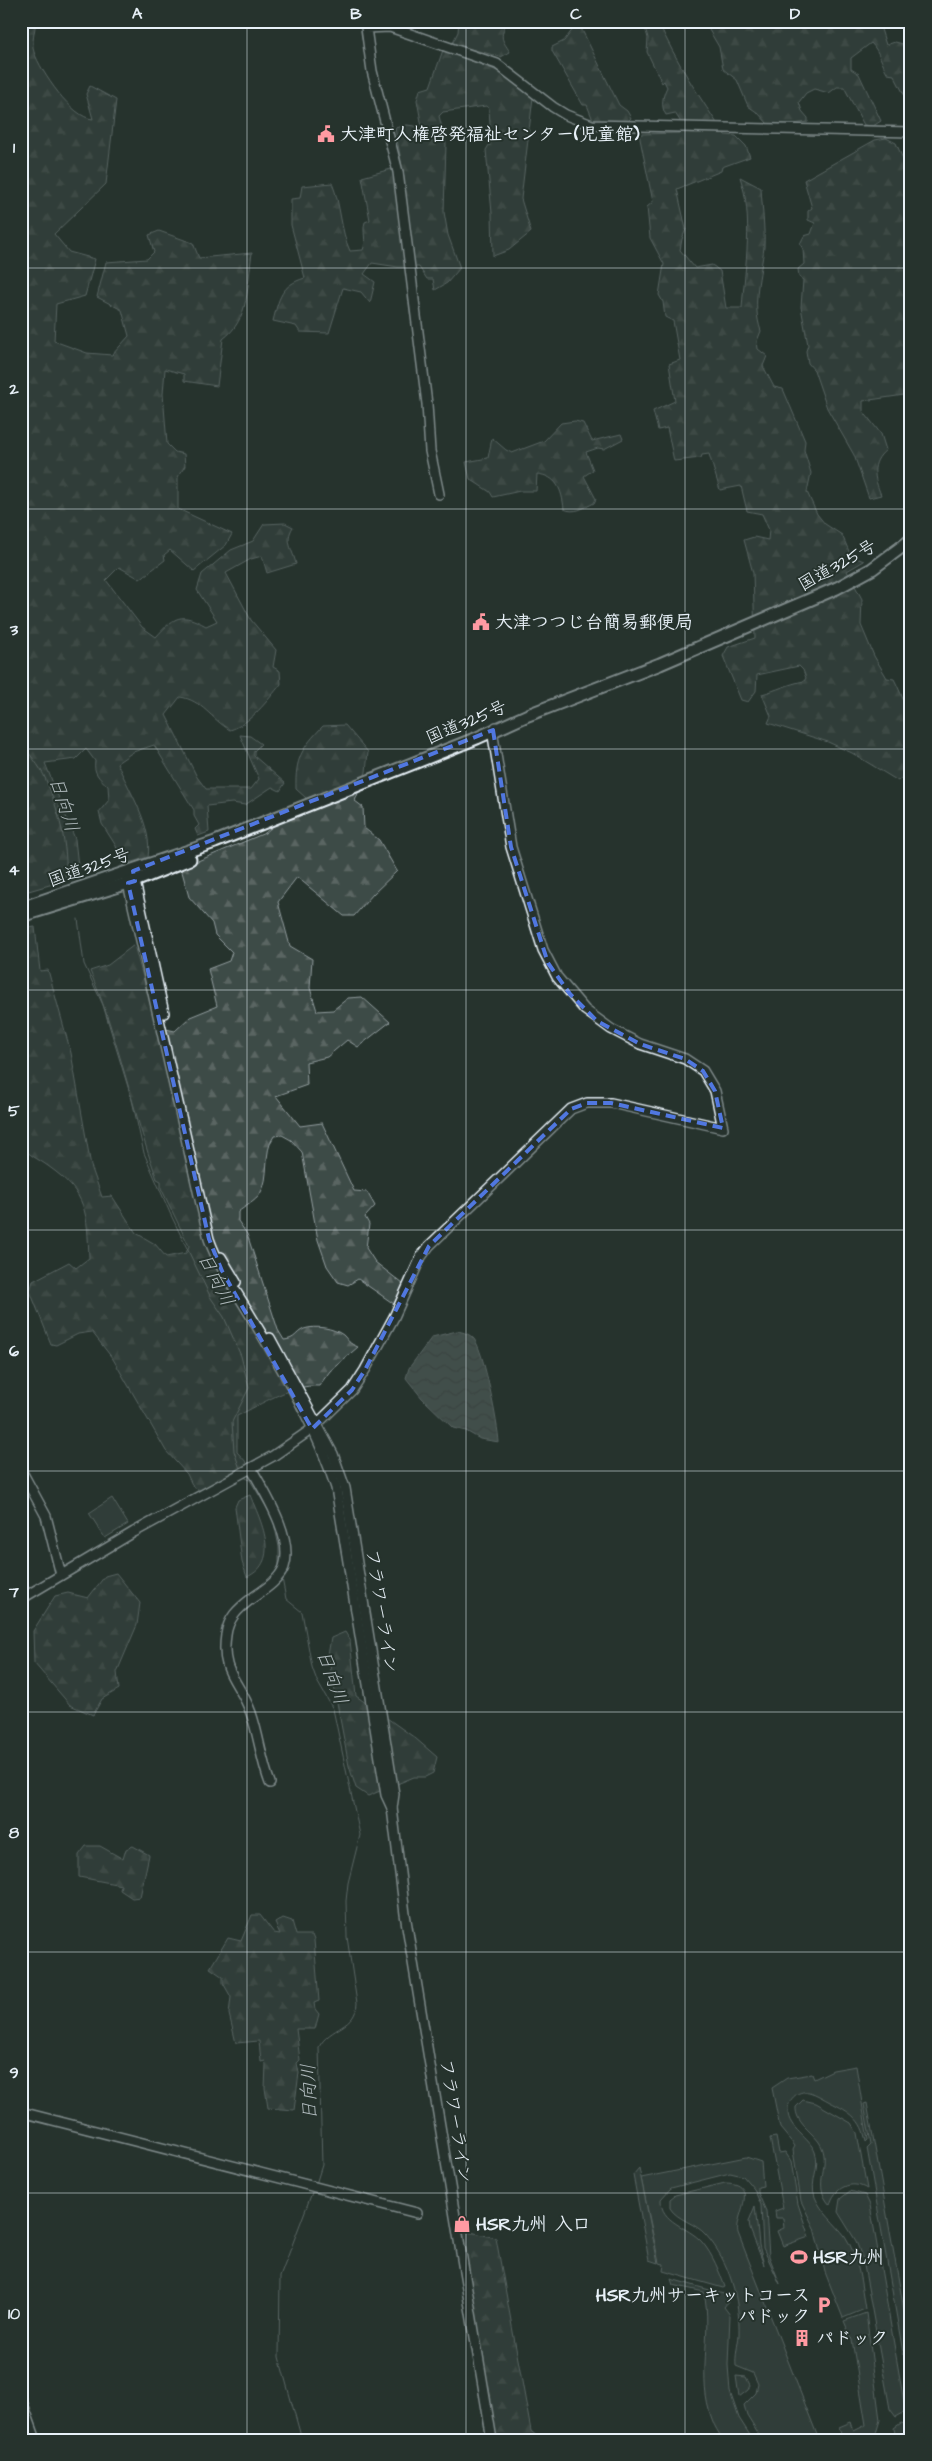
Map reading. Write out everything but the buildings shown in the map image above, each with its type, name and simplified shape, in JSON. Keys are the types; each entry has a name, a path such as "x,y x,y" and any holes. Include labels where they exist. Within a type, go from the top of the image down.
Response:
{"highway":[{"name":"国道325号","path":"21,916 130,877 782,614 872,569 911,540"},
{"name":"国道325号","path":"494,731 784,619 865,580 911,548"},
{"name":"国道325号","path":"21,908 130,877"}],"street":[{"path":"438,494 430,451 427,404 398,172 372,70 366,28 390,27 489,61 509,72 552,108 566,116 592,125 911,132"},
{"path":"21,1599 236,1475 273,1456 315,1426 352,1390 365,1370 394,1317 421,1257 429,1246 571,1109 587,1103 602,1102 723,1128 715,1091 703,1071 685,1058 640,1044 610,1030 585,1010 557,977 540,943 511,847 494,731"},
{"name":"フラワーライン","path":"130,877 217,1246 315,1426 336,1488 386,1795 392,1808 405,1914 492,2440"},
{"path":"248,1469 277,1518 284,1547 284,1567 278,1577 232,1616 226,1634 224,1653 228,1673 244,1697 251,1714 270,1783"},
{"path":"21,1470 46,1516 61,1575"},
{"path":"21,2112 416,2212"},
{"path":"21,2398 36,2440"}],"highlighted area":[{"path":"493,730 511,847 548,963 570,994 597,1021 640,1044 685,1059 703,1071 715,1091 723,1128 611,1103 587,1103 571,1109 429,1246 365,1370 352,1390 312,1429 222,1271 209,1239 128,883 135,881 133,871"}],"green space":[{"path":"21,21 36,21 33,45 38,61 58,93 76,111 85,117 93,119 86,94 90,86 116,100 106,184 54,234 69,252 95,259 85,296 56,304 54,341 87,353 112,355 129,336 122,310 97,297 106,262 147,259 154,252 149,235 159,231 193,243 199,258 252,253 248,289 243,311 232,331 223,339 217,386 184,381 184,374 165,369 163,394 167,444 175,452 184,454 185,466 178,477 178,509 232,534 226,545 194,571 170,550 164,555 165,560 140,579 119,567 106,580 142,627 156,637 168,624 179,618 190,619 206,626 217,621 197,590 202,574 231,550 253,541 264,524 285,523 293,527 290,532 289,541 296,564 267,573 262,556 251,559 226,573 251,620 276,650 273,667 280,671 281,684 264,704 245,723 230,730 194,702 180,697 166,715 197,777 206,789 251,789 259,779 240,735 250,736 261,744 254,751 254,756 285,783 280,791 272,787 245,805 232,803 207,806 209,832 198,836 195,829 199,825 194,816 194,810 154,745 133,752 117,763 144,821 149,845 148,857 122,865 116,846 102,824 99,812 109,800 108,786 97,775 95,761 86,749 76,759 45,763 75,839 79,875 25,892 21,886"},
{"path":"459,21 507,21 502,38 510,52 501,57 452,44 458,32"},
{"path":"643,21 658,21 681,65 725,135 736,136 746,146 750,157 722,167 721,171 677,189 686,229 680,250 695,268 712,265 720,271 726,308 742,308 748,225 747,209 740,177 761,188 764,247 757,299 758,320 761,331 757,341 758,349 767,356 763,366 774,387 783,389 805,441 804,450 811,473 807,492 817,514 825,524 842,535 851,556 864,561 847,571 862,599 861,625 874,656 887,678 894,679 901,693 908,717 908,749 902,777 898,781 852,753 828,742 768,723 771,716 762,694 804,681 806,678 799,666 757,675 756,691 748,702 741,700 723,656 728,647 755,638 753,573 744,540 754,537 768,540 769,530 762,514 747,511 741,486 720,490 709,454 702,455 701,458 674,461 667,428 658,430 653,411 675,401 669,364 680,360 673,321 665,317 663,302 659,295 664,264 650,238 647,207 653,202 639,134 681,133 682,124 675,113 666,115 664,112 663,101 667,87 664,81 662,83 647,52 648,38"},
{"path":"708,21 889,21 879,23 886,45 895,42 911,46 911,108 894,75 888,74 871,43 851,58 851,69 859,74 881,121 873,126 864,125 844,87 837,87 829,93 814,89 806,93 799,102 802,111 808,118 808,122 786,125 768,124 748,106 737,80 723,69 719,47 709,30"},
{"path":"576,25 582,30 619,105 627,111 631,118 626,123 593,120 587,105 583,105 552,51 552,47 564,41"},
{"path":"443,50 500,72 533,97 521,199 531,232 509,250 493,256 492,213 486,150 491,142 489,108 486,106 443,112 439,116 446,144 444,212 448,235 460,268 447,283 435,290 433,279 427,279 419,267 398,267 372,263 364,274 375,282 370,303 361,292 343,288 329,333 300,332 296,326 273,321 282,294 291,284 305,278 291,225 291,199 300,198 302,186 332,183 350,251 363,250 365,222 370,220 362,177 402,166 395,128 407,125 422,127 417,100 420,90 430,87"},
{"path":"886,138 896,143 907,168 911,167 911,394 863,401 863,411 881,434 886,450 877,460 875,471 881,495 869,498 854,455 827,408 814,370 808,363 806,351 808,345 801,307 803,280 799,277 798,269 804,264 803,249 800,244 804,236 811,234 815,223 808,220 808,211 812,208 804,180 875,140"},
{"path":"575,421 583,423 592,441 621,434 623,439 604,449 598,448 586,452 593,470 584,476 596,499 594,503 575,511 564,509 560,490 554,481 544,475 537,474 536,491 520,491 493,497 490,492 470,479 466,462 488,458 492,438 512,453 544,441 561,423"},
{"path":"345,725 368,752 366,772 355,801 363,807 364,828 379,840 397,871 354,916 344,916 297,877 278,902 290,946 312,959 310,988 317,1011 333,1010 348,998 362,997 390,1022 358,1047 347,1040 327,1057 306,1062 307,1085 276,1096 300,1126 322,1123 354,1191 367,1192 375,1206 365,1217 369,1224 366,1248 375,1262 403,1284 394,1304 358,1279 348,1285 338,1282 327,1266 318,1240 302,1152 291,1140 282,1135 274,1136 268,1150 263,1187 256,1199 238,1212 238,1221 247,1234 278,1330 284,1340 308,1328 330,1329 343,1335 350,1343 358,1347 330,1371 319,1386 308,1386 287,1391 237,1416 237,1452 248,1464 202,1491 193,1487 187,1474 166,1451 113,1359 92,1332 78,1334 56,1345 51,1344 30,1291 33,1281 69,1262 76,1268 89,1258 86,1216 78,1196 61,1176 30,1154 21,1145 21,929 35,927 40,971 48,970 71,1053 91,1166 102,1197 112,1196 136,1233 155,1244 166,1257 186,1253 189,1246 161,1188 161,1181 157,1179 109,1022 90,971 108,965 134,945 157,1027 175,1031 190,1017 217,1006 208,969 229,961 232,952 215,935 212,923 189,897 181,868 265,833 306,798 296,789 297,769 301,754 323,726"},
{"path":"250,1495 263,1528 266,1551 264,1561 258,1570 247,1577 242,1562 235,1507 238,1500"},
{"path":"112,1498 128,1524 105,1538 89,1513"},
{"path":"116,1573 140,1603 137,1625 117,1672 119,1689 102,1699 93,1715 70,1705 34,1663 33,1631 55,1596 68,1593 88,1598 105,1576"},
{"path":"345,1632 350,1640 356,1696 415,1738 437,1757 433,1773 425,1777 414,1777 368,1796 356,1788 349,1766 328,1655 331,1638"},
{"path":"86,1846 100,1846 123,1859 126,1849 133,1846 149,1855 140,1897 132,1898 120,1890 121,1885 79,1877 79,1855"},
{"path":"252,1915 260,1915 274,1933 280,1934 275,1923 283,1918 292,1921 296,1935 312,1935 314,1940 319,2001 314,2003 315,2009 319,2014 315,2029 296,2029 300,2060 297,2063 299,2073 294,2110 268,2108 265,2088 266,2064 265,2061 261,2062 259,2041 236,2043 229,2014 231,1997 223,1983 223,1977 210,1968 228,1938 241,1941"},
{"path":"856,2066 868,2140 866,2142 862,2127 854,2117 844,2109 815,2094 805,2092 797,2094 791,2100 788,2108 789,2118 795,2128 809,2142 815,2152 817,2163 813,2185 815,2197 825,2213 850,2244 861,2281 865,2309 843,2318 825,2272 814,2228 801,2201 793,2150 795,2146 780,2128 772,2088 787,2078 812,2074 814,2079 833,2070"},
{"path":"803,2100 816,2103 851,2123 857,2133 867,2189 855,2185 844,2187 835,2194 830,2205 824,2197 822,2189 823,2150 819,2142 801,2122 796,2112 796,2107"},
{"path":"867,2103 911,2349 911,2398 867,2148 871,2144 864,2104"},
{"path":"776,2137 779,2153 785,2152 791,2161 798,2204 809,2237 783,2246 777,2231 784,2228 783,2218 776,2218 775,2211 783,2208 770,2138"},
{"path":"746,2157 761,2162 763,2186 758,2187 758,2193 766,2211 769,2256 780,2284 763,2248 761,2205 754,2189 743,2176 730,2173 671,2188 661,2199 665,2214 696,2237 706,2247 725,2287 663,2271 664,2264 659,2263 641,2178"},
{"path":"639,2168 658,2263 649,2260 633,2175"},
{"path":"725,2183 736,2184 742,2188 744,2202 738,2233 819,2440 762,2440 747,2416 744,2405 756,2393 758,2384 753,2373 736,2366 739,2335 738,2308 727,2269 706,2235 697,2227 677,2216 670,2208 670,2199 675,2195"},
{"path":"850,2191 865,2195 870,2205 905,2408 905,2412 896,2417 890,2409 863,2260 856,2241 838,2212 840,2199"},
{"path":"755,2206 759,2245 764,2265 750,2229 749,2221"},
{"path":"462,2230 496,2238 531,2431 541,2440 496,2440"},
{"path":"671,2279 727,2295 728,2302 724,2307 730,2315 728,2365 730,2392 739,2418 753,2440 723,2440 715,2427 707,2404 705,2388 707,2324 704,2292 673,2285"},
{"path":"866,2313 880,2420 874,2440 850,2440 842,2436 839,2427 851,2422 854,2431 866,2425 852,2340 844,2321"},
{"path":"736,2376 746,2377 750,2385 748,2390 739,2397"},
{"path":"901,2423 909,2425 911,2440 896,2440 894,2428"}],"water":[{"path":"457,1331 470,1336 478,1346 490,1389 499,1442 480,1439 466,1431 453,1428 422,1398 406,1378 409,1368 432,1337"}],"waterway":[{"name":"日向川","path":"21,741 43,775 55,804 66,854 66,879"},
{"name":"日向川","path":"78,919 84,964 103,1005 132,1100 144,1153 170,1213 211,1298 224,1317 241,1356 249,1388 232,1422 234,1451 240,1469"},
{"name":"日向川","path":"244,1477 250,1480 273,1518 279,1547 279,1569"},
{"name":"日向川","path":"282,1578 286,1599 302,1612 312,1667 317,1681 333,1709 360,1835 348,1883 346,1901 347,1937 357,2003 356,2011 347,2023 329,2035 319,2047 322,2165 316,2184"},
{"name":"日向川","path":"302,2440 279,2357 280,2277 313,2190"}],"place":[{"name":"大津町人権啓発福祉センター(児童館)","path":"326,134"},
{"name":"大津つつじ台簡易郵便局","path":"481,622"},
{"name":"HSR九州 入口","path":"462,2224"},
{"name":"HSR九州","path":"799,2257"},
{"name":"HSR九州サーキットコース パドック","path":"824,2305"},
{"name":"パドック","path":"802,2338"}]}
